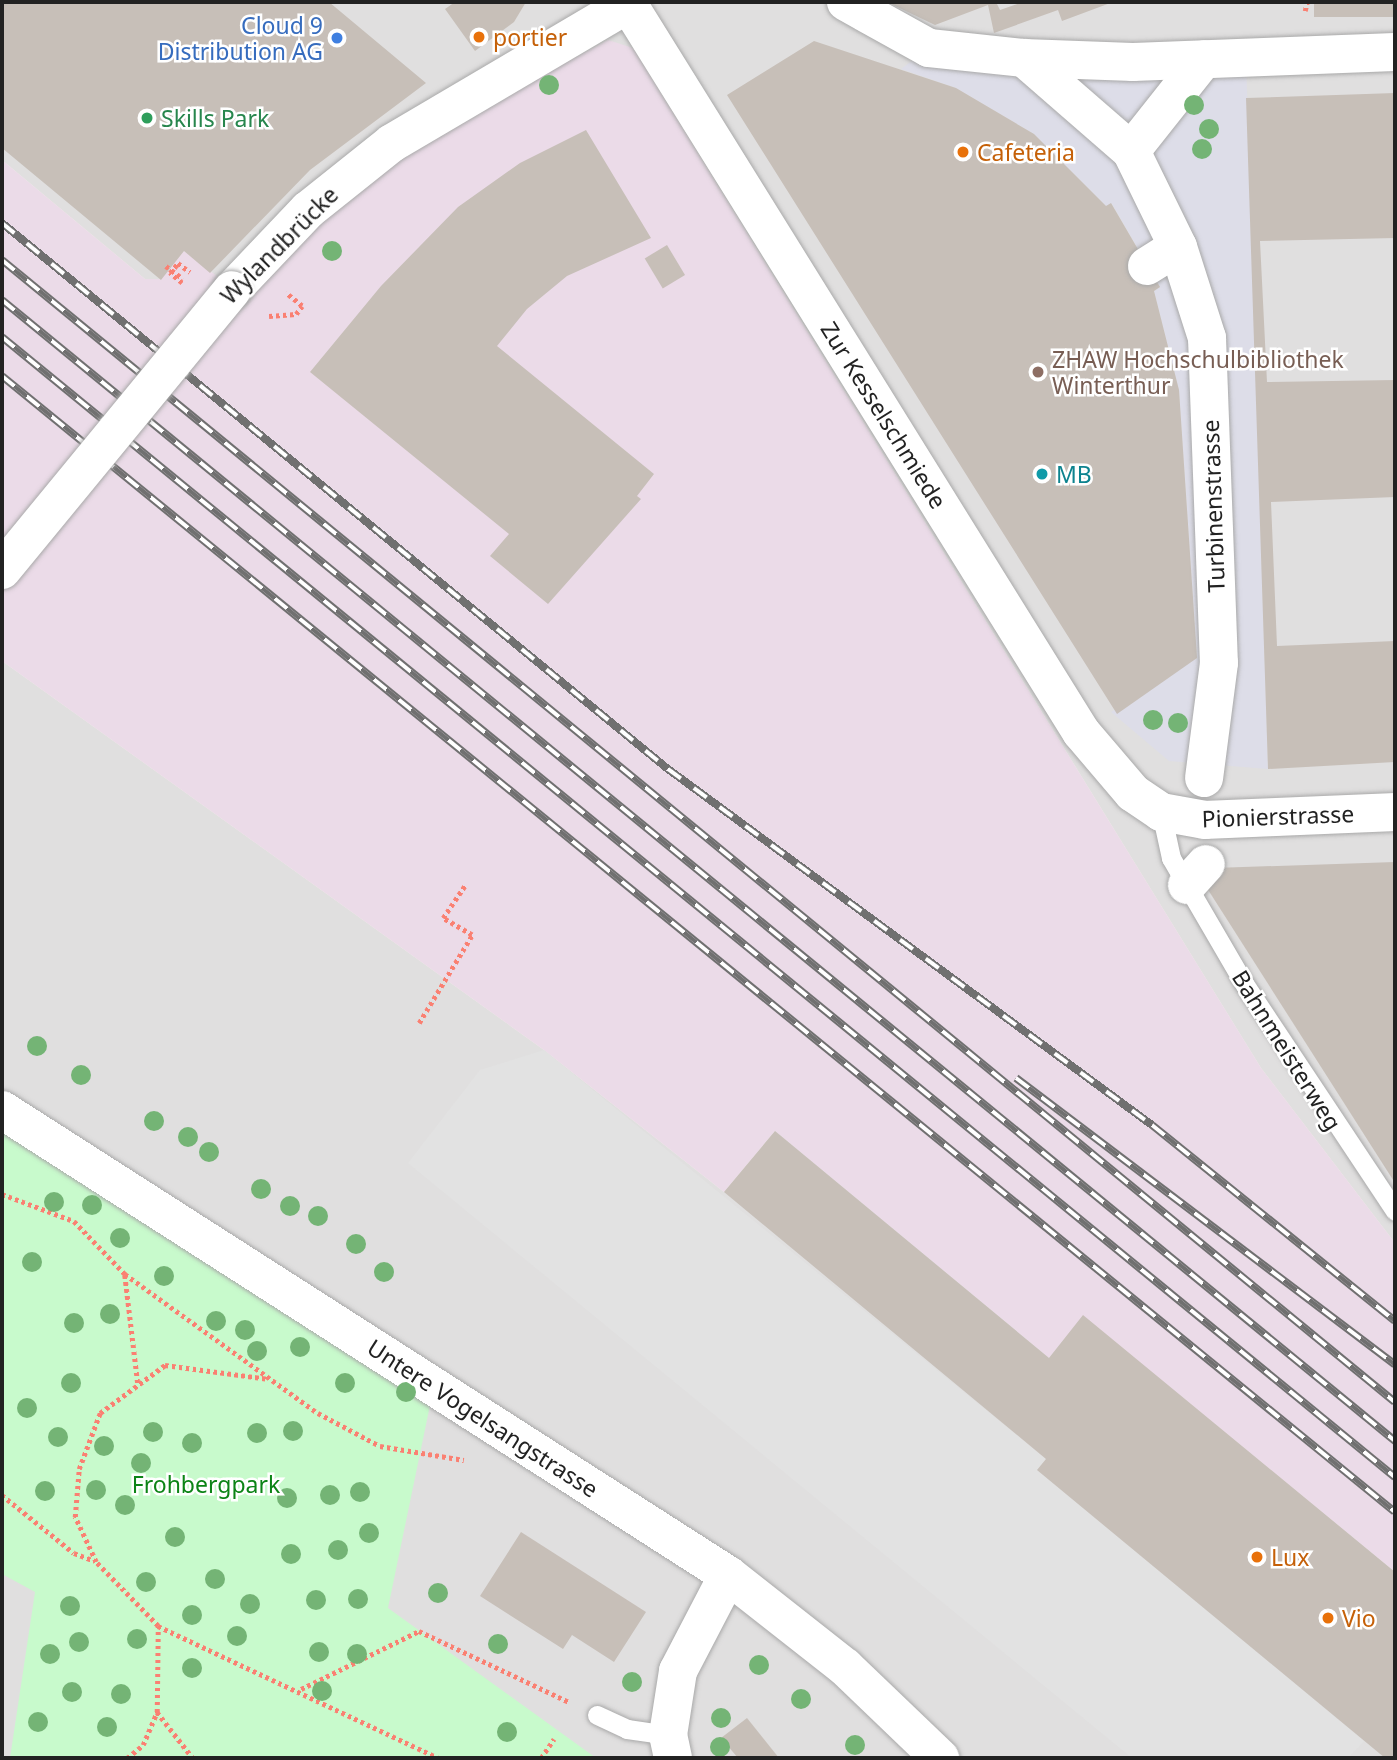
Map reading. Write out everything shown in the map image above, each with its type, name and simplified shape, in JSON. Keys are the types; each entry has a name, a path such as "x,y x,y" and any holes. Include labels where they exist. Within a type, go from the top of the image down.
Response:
{"street":[{"path":"846,2 929,48 1024,58 1204,58 1395,52"},
{"name":"Wylandbrücke","path":"2,570 232,290 332,189 426,120 630,3"},
{"name":"Zur Kesselschmiede","path":"630,3 1081,732 1133,793 1161,812"},
{"name":"Turbinenstrasse","path":"1024,58 1131,151 1163,256 1208,338 1219,663 1205,773"},
{"path":"1131,151 1204,58"},
{"name":"Pionierstrasse","path":"1161,812 1205,820 1395,812"},
{"name":"Untere Vogelsangstrasse","path":"2,1110 728,1576 845,1667 940,1758"},
{"path":"671,1746 678,1671 728,1576"}],"lane":[{"name":"Bahnmeisterweg","path":"1161,812 1171,858 1196,874 1395,1211"},
{"path":"597,1715 671,1746"}],"path":[{"path":"166,265 189,285"},
{"path":"289,295 302,306 296,314"},
{"path":"419,1023 472,935 443,918 465,886"},
{"path":"2,1195 74,1221 125,1274 269,1379 380,1446 475,1462"},
{"path":"125,1274 138,1385"},
{"path":"269,1379 165,1365 100,1413 79,1469 75,1517 96,1562 158,1626 301,1689 438,1758"},
{"path":"2,1496 74,1553 96,1562"},
{"path":"127,1758 143,1745 157,1712 158,1626"},
{"path":"301,1689 419,1631 597,1715"},
{"path":"157,1712 193,1758"},
{"path":"541,1758 554,1739"}],"shaded area":[{"path":"2,2 1395,2 1395,1243 1261,1068 633,48 243,297 184,251 161,280 145,279 2,160"},
{"path":"608,40 633,48 1261,1068 1395,1243 1395,1572 1083,1316 1049,1358 775,1131 724,1192 544,1050 2,661 2,160 145,279 161,279 184,251 243,296 333,208 438,131"},
{"path":"929,48 1246,57 1268,769 1169,761 1111,712 1197,658 1179,390 1154,291 1160,287 1112,204 1106,206 1034,134 956,88 901,69"},
{"path":"2,661 544,1050 724,1192 775,1131 1083,1315 1395,1572 1395,1758 2,1758"},
{"path":"544,1050 1046,1459 1037,1470 1364,1741 1348,1758 1132,1758 408,1163 480,1070"}],"green space":[{"name":"Frohbergpark","path":"2,1110 434,1386 388,1608 596,1758 10,1758 35,1592 2,1574"}],"building":[{"name":"Skills Park","path":"2,2 329,2 426,83 310,170 210,273 184,251 161,280 2,148"},
{"name":"portier","path":"455,2 526,2 514,22 475,51 445,9"},
{"path":"887,2 996,2 1000,10 1023,2 1113,2 1062,21 1058,10 994,33 988,5 935,25"},
{"path":"1314,2 1395,2 1395,17 1314,17"},
{"name":"ZHAW Hochschulbibliothek Winterthur","path":"814,41 956,88 1034,134 1106,206 1111,203 1160,287 1154,291 1179,390 1197,658 1117,714 727,95"},
{"path":"1395,93 1395,238 1260,241 1267,382 1395,380 1395,497 1271,502 1277,646 1395,641 1395,762 1268,769 1246,98"},
{"path":"586,130 651,238 567,276 527,309 497,346 654,474 637,496 641,499 548,604 490,556 509,534 310,372 381,286 458,207 520,163"},
{"path":"667,245 685,275 663,288 645,258"},
{"path":"1395,862 1395,1183 1205,885 1214,868"},
{"path":"775,1131 1049,1358 1083,1315 1395,1572 1395,1758 1385,1758 1037,1470 1046,1459 724,1192"},
{"path":"521,1532 646,1612 614,1662 572,1635 563,1649 480,1596"},
{"path":"747,1718 779,1758 738,1758 721,1738"}],"railway":[{"path":"2,223 668,769 1152,1125 1395,1321"},
{"path":"2,260 1395,1402"},
{"path":"2,300 1395,1441"},
{"path":"2,337 1395,1477"},
{"path":"2,376 1395,1512"},
{"path":"1016,1078 1395,1365"}],"place":[{"name":"portier","path":"479,37"},
{"name":"Cloud 9 Distribution AG","path":"337,38"},
{"name":"Skills Park","path":"147,118"},
{"name":"Cafeteria","path":"963,152"},
{"name":"ZHAW Hochschulbibliothek Winterthur","path":"1038,372"},
{"name":"MB","path":"1042,474"},
{"name":"Lux","path":"1257,1557"},
{"name":"Vio","path":"1328,1618"}]}
